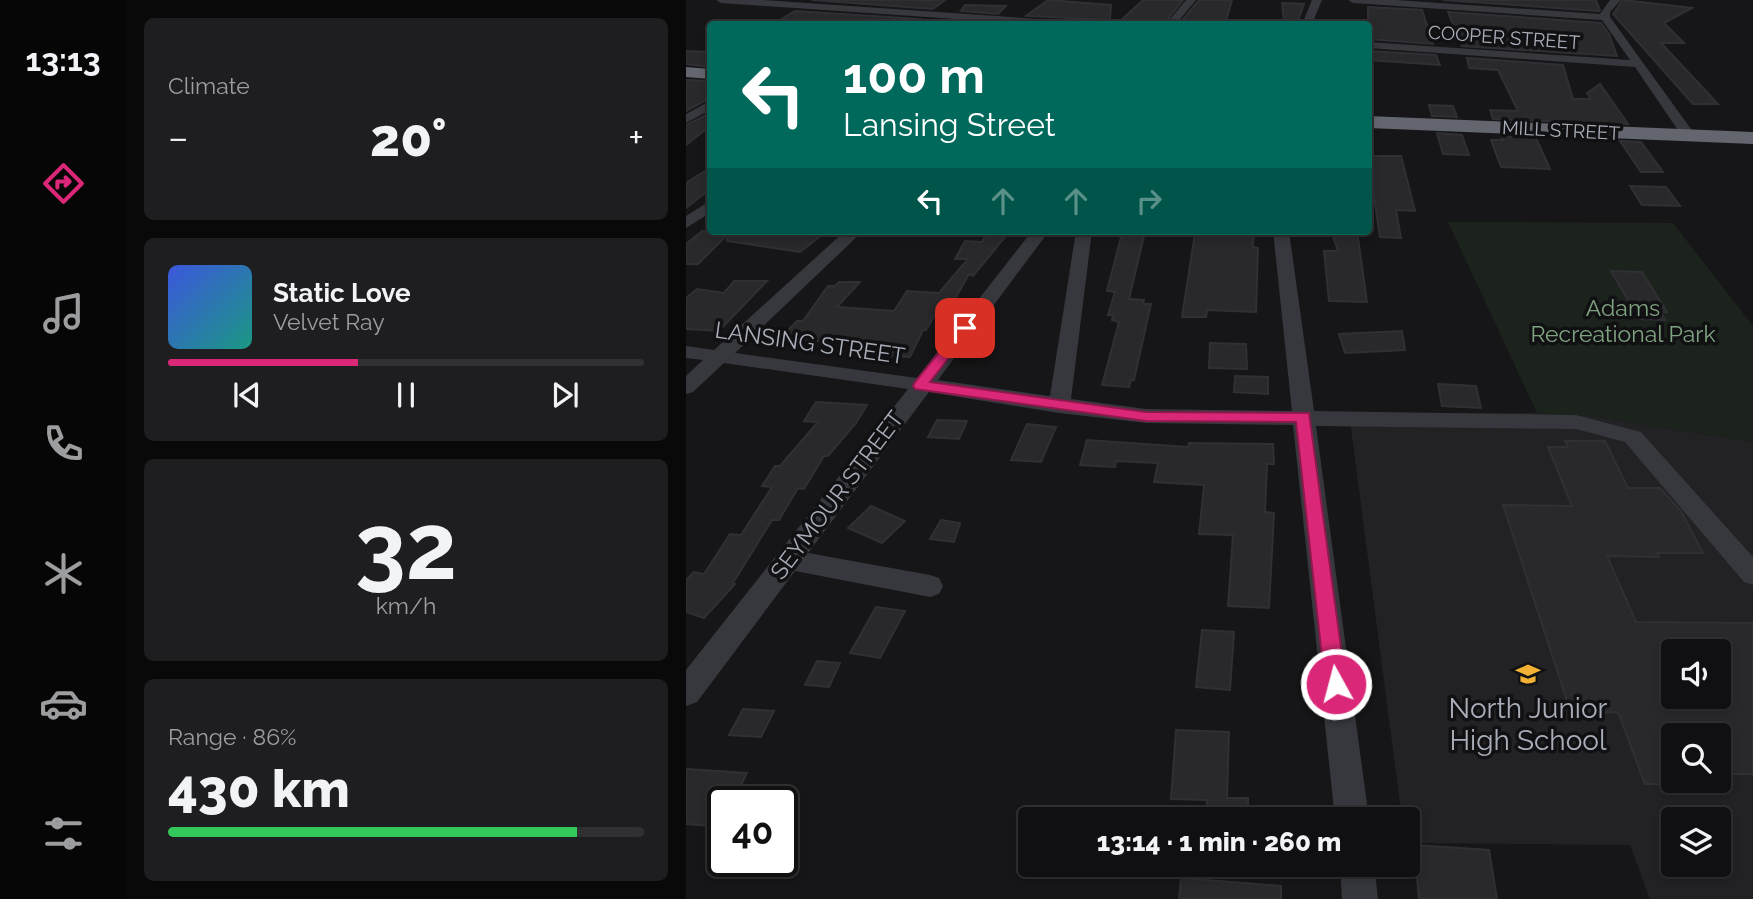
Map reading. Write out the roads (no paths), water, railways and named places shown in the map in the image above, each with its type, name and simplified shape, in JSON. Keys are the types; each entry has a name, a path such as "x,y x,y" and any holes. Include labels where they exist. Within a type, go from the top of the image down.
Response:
{"highway":[{"path":"686,72 707,74"},
{"name":"MILL STREET","path":"1372,121 1753,138"}],"street":[{"path":"721,0 1020,21"},
{"path":"1174,21 1191,0"},
{"path":"1308,21 1317,0"},
{"path":"1353,0 1605,17"},
{"path":"1616,0 1605,11 1605,17 1689,136"},
{"path":"933,21 961,5"},
{"name":"COOPER STREET","path":"1372,45 1637,64"},
{"path":"686,119 707,106"},
{"path":"686,223 707,208"},
{"path":"686,387 851,235"},
{"name":"SEYMOUR STREET","path":"686,694 1038,235"},
{"path":"1059,406 1083,235"},
{"path":"1282,235 1351,807"},
{"name":"LANSING STREET","path":"686,352 1146,416 1576,422 1633,437 1753,575"},
{"path":"788,560 930,586"},
{"path":"1358,877 1360,899"}],"place":[{"name":"North Junior High School","path":"1528,674"}],"park label":[{"name":"Adams Recreational Park","path":"1623,321"}]}
